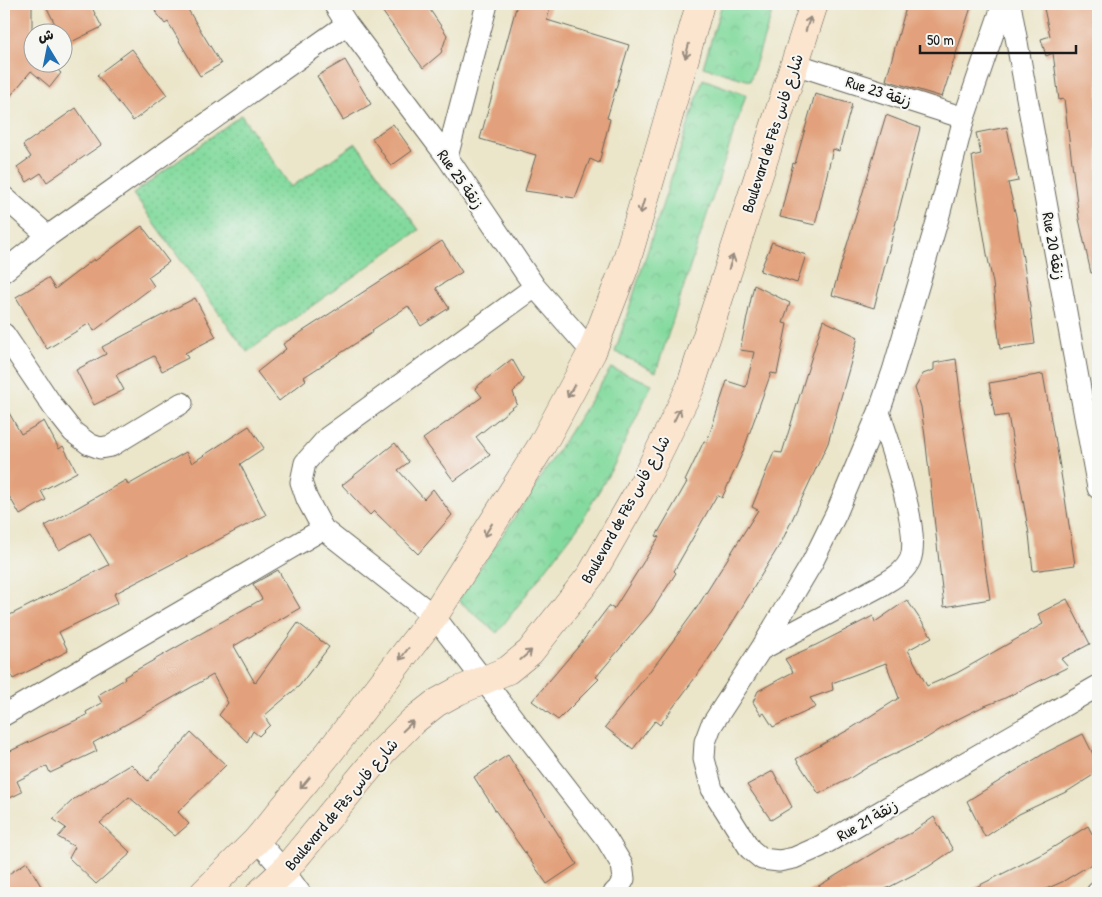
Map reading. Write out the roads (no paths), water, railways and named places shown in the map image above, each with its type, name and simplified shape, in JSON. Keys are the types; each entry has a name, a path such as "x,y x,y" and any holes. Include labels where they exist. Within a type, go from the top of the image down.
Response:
{"main road":[{"path":"204,893 257,840 328,754 434,616 542,446 592,352 624,266 700,4"},
{"name":"Boulevard de Fès شارع فاس","path":"260,893 284,871 383,751 413,721 436,703 458,691 508,670 530,652 591,575 644,482 690,388 814,4"}],"street":[{"name":"Rue 25 زنقة","path":"334,4 447,157 535,288 592,352"},
{"path":"447,157 487,4"},
{"name":"Rue 21 زنقة","path":"1003,4 964,118 939,216 879,412 836,514 812,563 761,649 712,726 705,742 704,759 712,789 750,849 762,859 779,861 794,858 819,847 1098,686"},
{"name":"Rue 20 زنقة","path":"1010,4 1098,488"},
{"path":"4,271 48,236 347,24"},
{"name":"Rue 23 زنقة","path":"795,64 964,118"},
{"path":"4,197 48,236"},
{"path":"535,288 328,438 305,463 301,482 307,499 324,529 434,616 586,812 607,840 622,865 624,879 614,893"},
{"path":"4,334 54,408 73,432 89,444 100,448 111,446 182,403"},
{"path":"761,649 897,576 906,568 911,558 913,540 908,507 879,412"},
{"path":"4,715 324,529"},
{"path":"257,840 300,893"}]}
